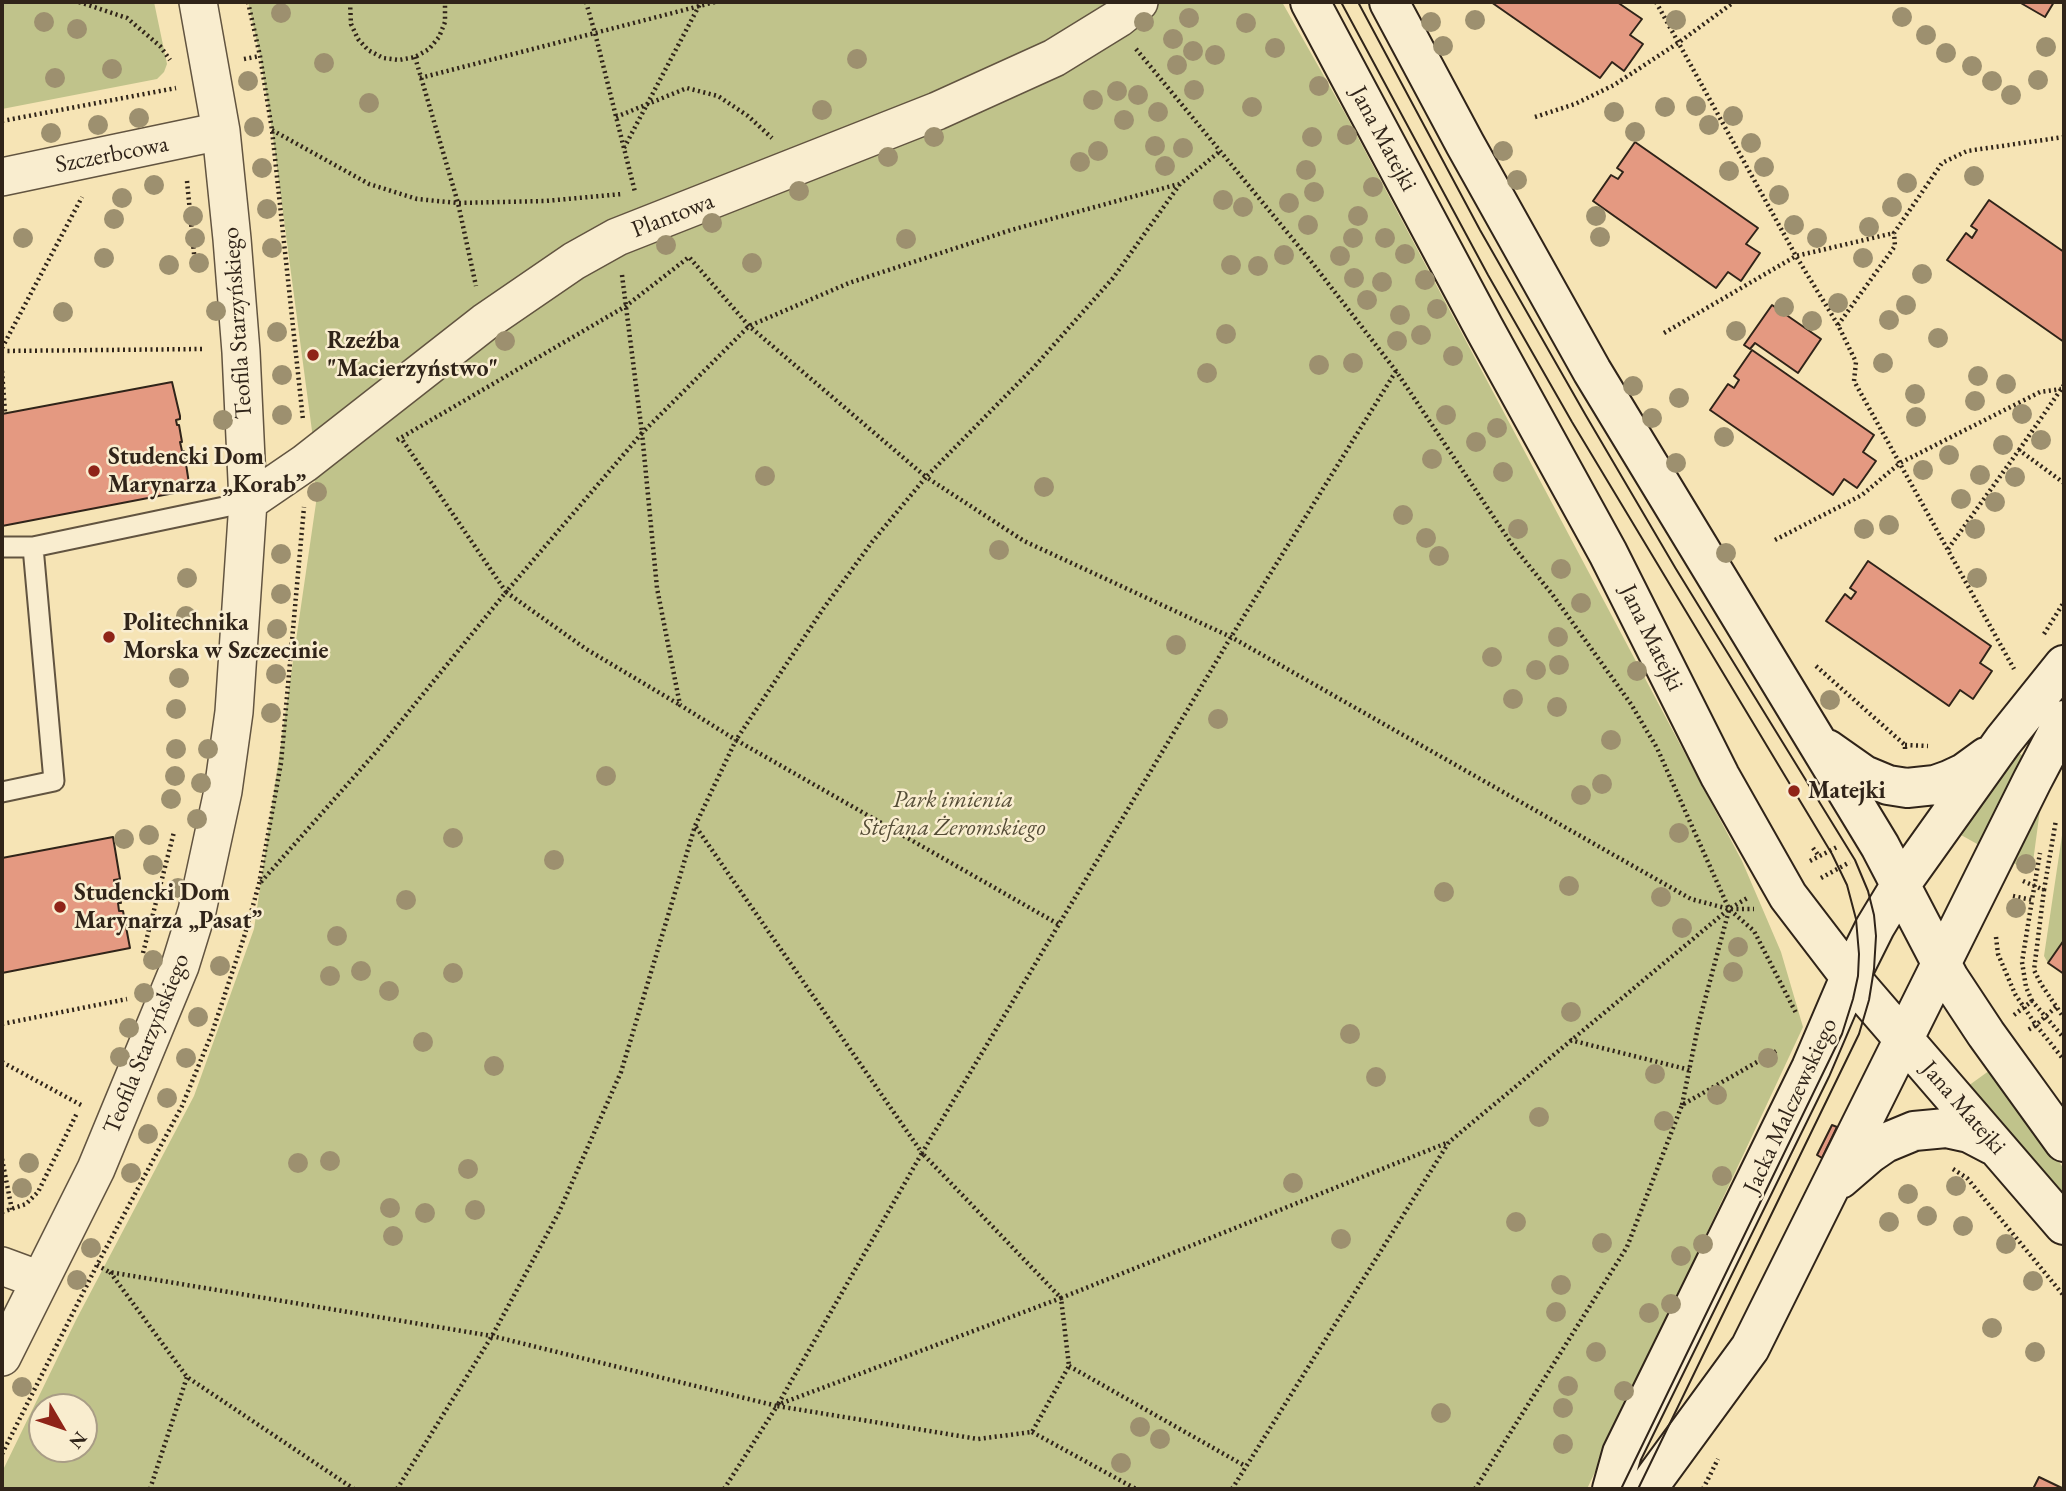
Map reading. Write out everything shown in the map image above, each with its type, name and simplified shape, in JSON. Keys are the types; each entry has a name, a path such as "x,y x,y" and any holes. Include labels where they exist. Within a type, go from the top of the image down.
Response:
{"street":[{"name":"Teofila Starzyńskiego","path":"2,1357 96,1169 180,966 197,911 223,791 234,712 248,502 241,352 221,131 198,2"},
{"name":"Jana Matejki","path":"1310,2 1608,553 1720,776 1788,897 1850,977 2064,1225"},
{"path":"1389,2 1592,371 1901,884 1941,964 1986,1034 2064,1142"},
{"name":"Plantowa","path":"248,502 306,463 485,322 574,261 617,237 937,111 1054,58 1129,10"},
{"name":"Szczerbcowa","path":"2,177 221,131"},
{"name":"Jacka Malczewskiego","path":"1612,1489 1622,1453 1811,1068 1875,927 1901,884 2003,741 2064,664"},
{"path":"1647,1489 1751,1348 2064,720"},
{"name":"Jacka Malczewskiego","path":"1809,728 1822,744 1849,766 1874,780 1907,789 1935,785 1964,773 2003,741"},
{"path":"1824,1200 1834,1186 1869,1154 1885,1143 1914,1131 1946,1128 1969,1133 2002,1153"},
{"path":"2,1266 40,1280"}],"lane":[{"path":"2,547 33,547 248,502"},
{"path":"2,792 54,781 33,547"}],"path":[{"path":"79,2 127,18 160,46 174,64"},
{"path":"248,2 272,130 303,429"},
{"path":"350,2 351,24 358,39 368,50 383,58 399,60 415,57 429,49 439,37 445,22 445,2"},
{"path":"272,130 369,184 417,200 458,203 545,201 636,193 586,2"},
{"path":"420,78 715,2"},
{"path":"1656,2 1796,256 1838,324 1856,362 1854,381 2018,676"},
{"path":"1535,117 1574,104 1614,85 1734,2"},
{"path":"623,148 700,4"},
{"path":"1129,10 1140,56 1310,260 1396,371 1513,546 1552,594 1631,704 1657,748 1729,909 1754,931 1800,1022"},
{"path":"415,57 458,203 479,298"},
{"path":"2,121 182,87"},
{"path":"616,117 687,88 718,96 748,116 773,139"},
{"path":"760,144 784,134"},
{"path":"1838,324 1895,246 1894,233 1942,163 1967,150 2064,137"},
{"path":"397,1489 492,1336 559,1213 621,1072 695,826 736,740 823,608 872,542 926,477 1035,366 1114,278 1180,184 1219,152"},
{"path":"186,173 196,281"},
{"path":"259,884 376,752 506,592 642,433 749,326 849,283 1011,230 1180,184"},
{"path":"84,194 2,349 203,349"},
{"path":"1664,332 1796,256 1894,233"},
{"path":"617,237 642,433 657,588 680,705"},
{"path":"390,444 626,306 689,257 749,326 926,477 1024,541 1231,637 1691,899 1729,909 1767,909"},
{"path":"201,335 203,362"},
{"path":"2,371 5,412"},
{"path":"724,1489 777,1406 922,1153 1058,924 1396,371"},
{"path":"1774,540 1862,495 1900,463 2040,391 2063,387"},
{"path":"1948,549 2063,387"},
{"path":"401,438 506,592 586,649 736,740 1058,924"},
{"path":"2019,450 2064,483"},
{"path":"1814,665 1905,745 1905,755"},
{"path":"2057,816 2034,970 2064,1018"},
{"path":"695,826 922,1153 1061,1298 1069,1366 1032,1432"},
{"path":"143,955 176,827"},
{"path":"1809,861 1845,843"},
{"path":"1813,848 1819,856"},
{"path":"1821,879 1854,860"},
{"path":"2032,1001 2026,987 2022,962 2035,886 2044,890"},
{"path":"2004,892 2032,900"},
{"path":"1232,1489 1449,1142 1729,909"},
{"path":"1475,1489 1627,1247 1682,1105 1699,1022 1729,909"},
{"path":"122,1011 131,988"},
{"path":"2,1024 127,999"},
{"path":"2056,1007 2036,1025 2063,1057"},
{"path":"1570,1040 1690,1070"},
{"path":"1682,1105 1782,1048"},
{"path":"2,1062 81,1105"},
{"path":"2,1212 26,1204 38,1192 86,1093"},
{"path":"777,1406 1061,1298 1449,1142"},
{"path":"2,1159 12,1210"},
{"path":"1949,1167 1967,1178 2064,1296"},
{"path":"2,1454 97,1265 109,1272 492,1336 777,1406 978,1439 1032,1432 1136,1489"},
{"path":"109,1272 187,1377 354,1489"},
{"path":"1069,1366 1245,1466"},
{"path":"150,1489 187,1377"}],"green space":[{"path":"2,2 154,2 167,64 164,72 157,79 2,109"},
{"name":"Park imienia Stefana Żeromskiego","path":"248,2 1282,2 1346,115 1742,861 1781,952 1803,1027 1587,1489 2,1489 2,1472 28,1419 28,1463 98,1463 98,1393 40,1393 194,1096 254,929 316,503 312,431 272,130"},
{"path":"2019,753 2023,759 1979,845 1961,835"},
{"path":"2041,802 2033,862 2022,868 2012,862"},
{"path":"2064,822 2064,940 2048,963 2044,956"},
{"path":"1993,1068 2064,1169 2064,1201 1968,1086"}],"building":[{"path":"1491,2 1617,2 1642,19 1630,35 1643,44 1624,71 1612,62 1600,78"},
{"path":"2019,2 2054,2 2045,17"},
{"path":"1635,142 1758,228 1746,244 1760,253 1741,281 1728,272 1716,288 1593,201 1611,175 1618,179 1623,172 1617,168"},
{"path":"1989,200 2064,252 2064,342 1947,260 1966,233 1972,238 1977,230 1971,226"},
{"path":"1772,305 1821,339 1798,373 1755,343 1750,349 1744,345"},
{"path":"1752,350 1874,435 1863,452 1876,461 1857,488 1844,479 1833,495 1710,410 1728,384 1734,388 1739,380 1734,376"},
{"name":"Studencki Dom Marynarza „Korab”","path":"172,382 180,416 180,419 176,420 190,490 2,526 2,414"},
{"path":"1868,561 1991,646 1980,663 1992,671 1973,699 1960,690 1949,706 1826,621 1845,594 1851,599 1856,592 1850,588"},
{"name":"Studencki Dom Marynarza „Pasat”","path":"113,837 120,879 114,880 115,887 118,887 121,903 118,903 119,911 123,911 130,948 2,973 2,858"},
{"path":"2064,940 2064,974 2048,963"},
{"path":"1832,1125 1837,1127 1822,1158 1817,1155"},
{"path":"2039,1477 2064,1489 2033,1489"}],"tram line":[{"path":"1341,2 1488,275 1572,422 1832,854 1847,885 1856,919 1858,976 1842,1034 1621,1489"},
{"path":"1358,2 1480,230 1585,414 1676,569 1855,860 1868,891 1874,915 1874,969 1859,1034 1638,1489"}],"place":[{"name":"Rzeźba \"Macierzyństwo\"","path":"313,355"},
{"name":"Studencki Dom Marynarza „Korab”","path":"94,471"},
{"name":"Politechnika Morska w Szczecinie","path":"109,637"},
{"name":"Matejki","path":"1794,791"},
{"name":"Studencki Dom Marynarza „Pasat”","path":"60,907"}]}
